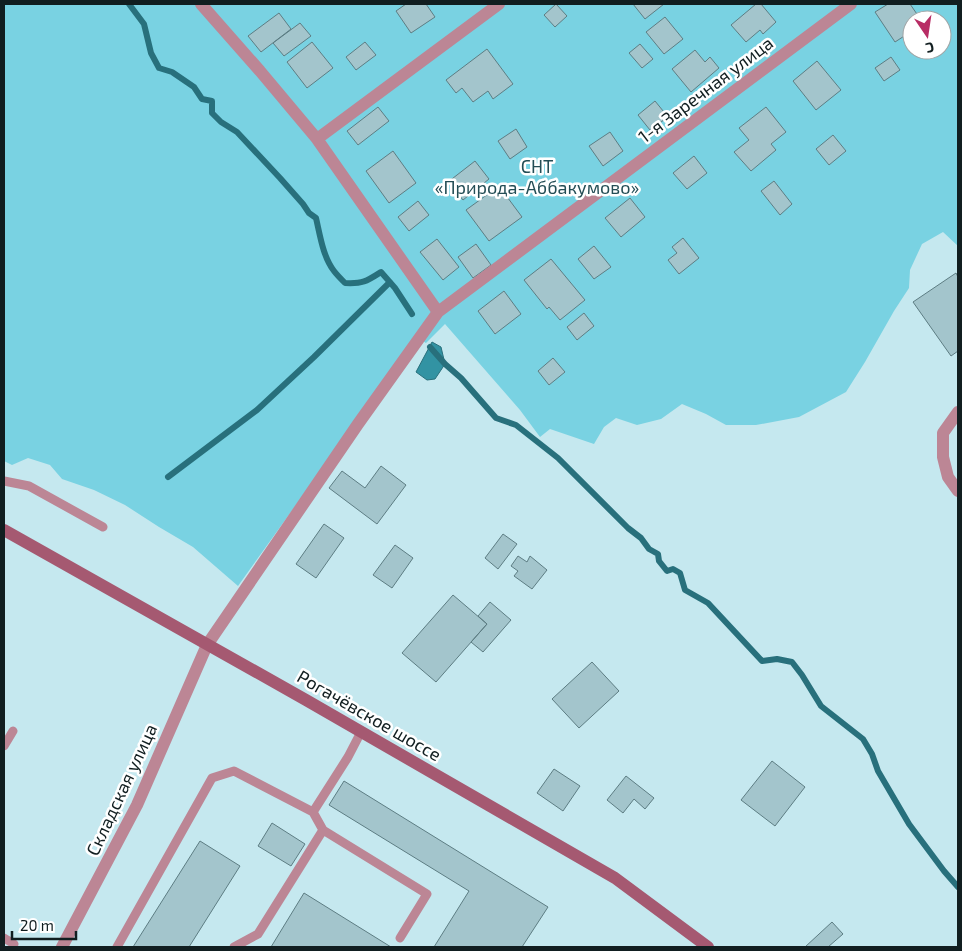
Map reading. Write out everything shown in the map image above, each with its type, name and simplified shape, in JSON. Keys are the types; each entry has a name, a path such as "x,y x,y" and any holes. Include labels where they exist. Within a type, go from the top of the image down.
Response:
{"main road":[{"name":"Рогачёвское шоссе","path":"4,530 615,878 708,947"}],"street":[{"path":"201,4 260,70 316,140 438,312"},
{"path":"316,140 499,4"},
{"name":"1-я Заречная улица","path":"207,645 358,424 438,312 851,4"},
{"path":"958,412 943,432 942,457 948,477 958,491"},
{"name":"Складская улица","path":"62,947 137,805 207,645"}],"lane":[{"path":"4,481 29,486 103,527"},
{"path":"4,746 13,731"},
{"path":"313,812 361,732"},
{"path":"117,947 212,778 234,771 313,812 323,830 427,894 400,938"},
{"path":"234,947 258,934 323,830"},
{"path":"4,938 14,944"}],"green space":[{"name":"СНТ «Природа-Аббакумово»","path":"4,4 958,4 958,246 943,232 922,244 910,270 909,288 846,392 799,417 756,425 726,425 682,404 661,419 637,425 616,418 604,427 594,444 550,429 540,437 520,410 445,324 426,343 416,337 238,586 193,547 125,505 94,490 62,479 50,465 28,458 12,465 4,461"}],"shaded area":[{"path":"432,342 441,347 445,364 435,379 427,380 416,372"}],"building":[{"path":"406,4 426,4 435,17 411,33 396,11"},
{"path":"556,4 567,16 555,27 544,15"},
{"path":"633,4 664,4 645,19"},
{"path":"756,4 761,4 776,22 763,34 760,30 746,42 731,25"},
{"path":"888,4 910,4 914,10 902,10 902,37 895,42 875,12"},
{"path":"279,13 291,29 261,52 248,36"},
{"path":"665,17 683,39 664,54 646,32"},
{"path":"300,23 311,36 284,56 273,43"},
{"path":"312,42 333,68 307,88 287,62"},
{"path":"365,42 376,55 356,70 346,57"},
{"path":"640,44 653,59 642,68 629,53"},
{"path":"487,49 513,84 493,99 488,91 473,102 462,88 456,93 446,80"},
{"path":"695,50 705,62 710,57 719,68 691,92 672,69"},
{"path":"891,57 900,70 884,81 875,68"},
{"path":"817,61 841,90 816,110 793,81"},
{"path":"655,101 668,117 650,130 638,115"},
{"path":"378,107 389,121 358,145 347,131"},
{"path":"766,107 786,132 771,144 776,150 751,171 734,152 749,140 739,128"},
{"path":"516,129 527,147 510,159 498,141"},
{"path":"610,132 623,151 603,166 589,146"},
{"path":"833,135 846,151 829,165 816,149"},
{"path":"393,151 416,183 389,203 366,171"},
{"path":"694,156 707,173 687,189 673,173"},
{"path":"475,161 489,179 463,200 448,182"},
{"path":"774,181 792,204 780,215 761,191"},
{"path":"499,186 522,217 489,241 466,210"},
{"path":"630,198 645,217 621,237 605,218"},
{"path":"418,201 429,215 409,231 398,217"},
{"path":"683,238 699,258 679,274 668,260 677,253 672,247"},
{"path":"437,239 459,267 443,280 420,252"},
{"path":"476,244 491,265 473,278 458,257"},
{"path":"594,246 611,267 594,279 578,259"},
{"path":"551,259 585,300 560,320 549,307 547,309 524,280"},
{"path":"956,273 958,277 958,351 951,356 913,302"},
{"path":"504,291 521,314 495,334 478,311"},
{"path":"584,313 594,326 577,340 567,327"},
{"path":"553,358 565,372 549,385 538,371"},
{"path":"381,466 406,485 377,524 329,488 342,471 365,488"},
{"path":"324,524 344,538 316,578 296,564"},
{"path":"503,534 517,544 498,569 485,558"},
{"path":"395,545 413,558 392,588 373,575"},
{"path":"518,556 527,562 530,556 547,570 532,589 514,576 518,571 511,566"},
{"path":"453,595 487,624 436,682 402,653"},
{"path":"490,602 511,620 483,652 471,642 487,624 478,616"},
{"path":"592,662 619,691 579,728 552,699"},
{"path":"772,761 805,787 775,826 741,800"},
{"path":"554,769 580,786 563,811 537,793"},
{"path":"626,776 654,798 645,809 634,799 623,813 607,800"},
{"path":"344,781 548,907 522,947 434,947 469,891 329,805"},
{"path":"272,823 305,844 291,866 258,846"},
{"path":"200,841 240,866 189,947 133,947"},
{"path":"304,893 391,947 271,947"},
{"path":"832,922 843,934 828,947 805,947"}],"waterway":[{"path":"129,4 144,24 151,53 159,68 172,72 194,87 202,99 212,101 212,113 221,122 237,132 280,178 309,213 316,218 325,253 330,265 338,276 345,283 356,283 368,280 381,272 395,288 412,314"},
{"path":"168,477 257,410 390,282"},
{"path":"430,347 461,378 496,418 516,425 558,458 628,528 641,538 649,549 658,554 659,561 667,571 673,569 680,573 685,590 708,603 762,661 777,659 792,662 821,706 863,739 872,754 878,771 909,824 958,887"}]}
